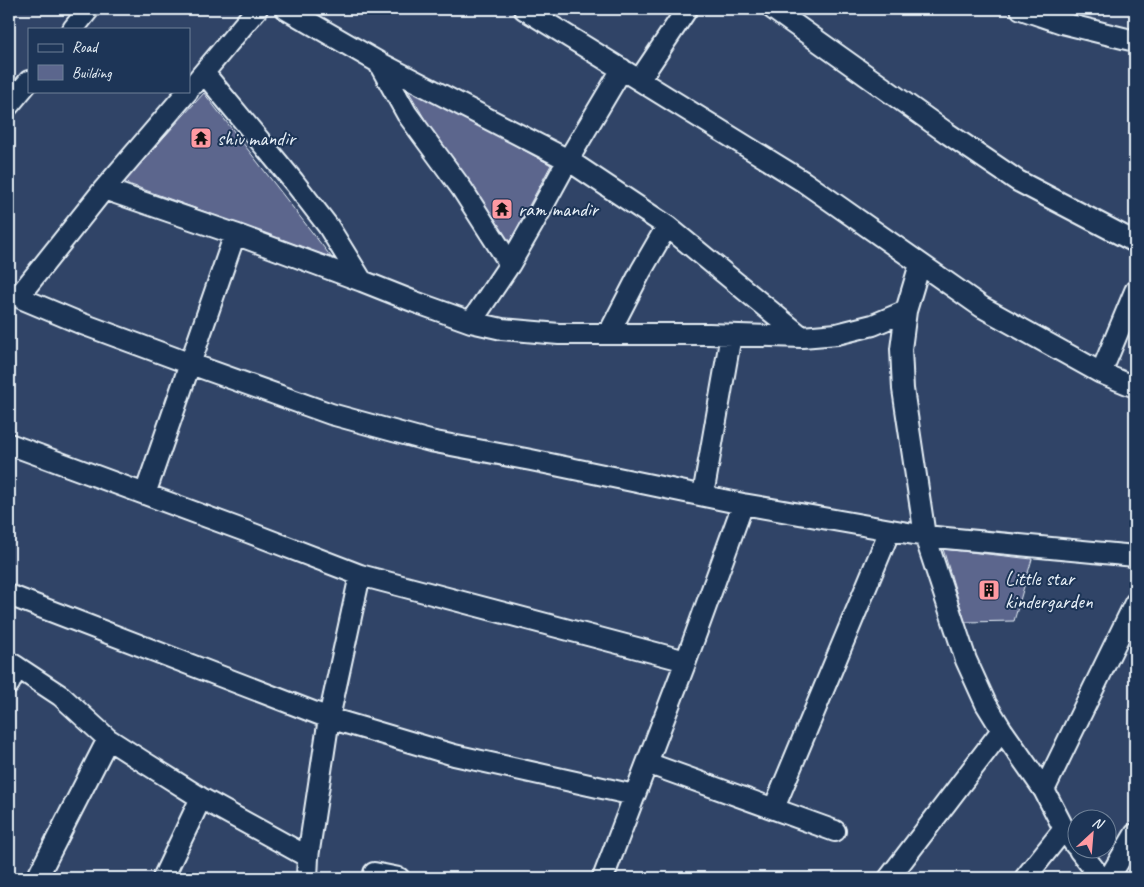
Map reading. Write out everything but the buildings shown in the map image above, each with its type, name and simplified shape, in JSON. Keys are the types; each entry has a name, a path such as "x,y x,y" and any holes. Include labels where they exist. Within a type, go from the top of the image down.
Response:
{"street":[{"path":"74,28 89,9"},
{"path":"190,89 257,9"},
{"path":"286,9 378,62 568,160 667,226 802,337"},
{"path":"524,9 804,182 982,307 1101,373 1135,387"},
{"path":"640,80 688,9"},
{"path":"773,9 939,128 1018,181 1135,242"},
{"path":"1021,9 1062,24 1135,41"},
{"path":"378,62 407,114 462,189 510,264"},
{"path":"471,322 510,264 568,160 622,69"},
{"path":"204,73 306,196 328,226 362,281"},
{"path":"9,105 28,82"},
{"path":"187,92 14,295 80,323 331,414 430,440 743,504 925,536 1135,556"},
{"path":"104,189 235,234 471,322 502,329 550,333 802,337 837,334 873,325 906,311"},
{"path":"609,334 641,270 667,226"},
{"path":"145,494 235,234"},
{"path":"920,264 906,311 901,349 903,389 925,536 966,660 986,704 1044,790 1066,831"},
{"path":"1101,373 1135,291"},
{"path":"703,495 730,335"},
{"path":"9,444 360,575 686,661"},
{"path":"603,878 686,661 743,504"},
{"path":"774,808 890,530"},
{"path":"307,878 308,857 329,718 360,575"},
{"path":"9,595 329,718 454,755 634,795"},
{"path":"1044,790 1135,603"},
{"path":"12,671 61,696 108,739 201,798 308,857"},
{"path":"889,878 1002,730"},
{"path":"37,878 108,739"},
{"path":"647,763 774,808 835,832"},
{"path":"163,878 201,798"},
{"path":"1025,878 1064,828"},
{"path":"1109,878 1135,834"},
{"path":"1087,860 1101,878"},
{"path":"374,872 399,878"}],"place":[{"name":"shiv mandir","path":"201,138"},
{"name":"ram mandir","path":"502,209"},
{"name":"Little star kindergarden","path":"989,590"}]}
